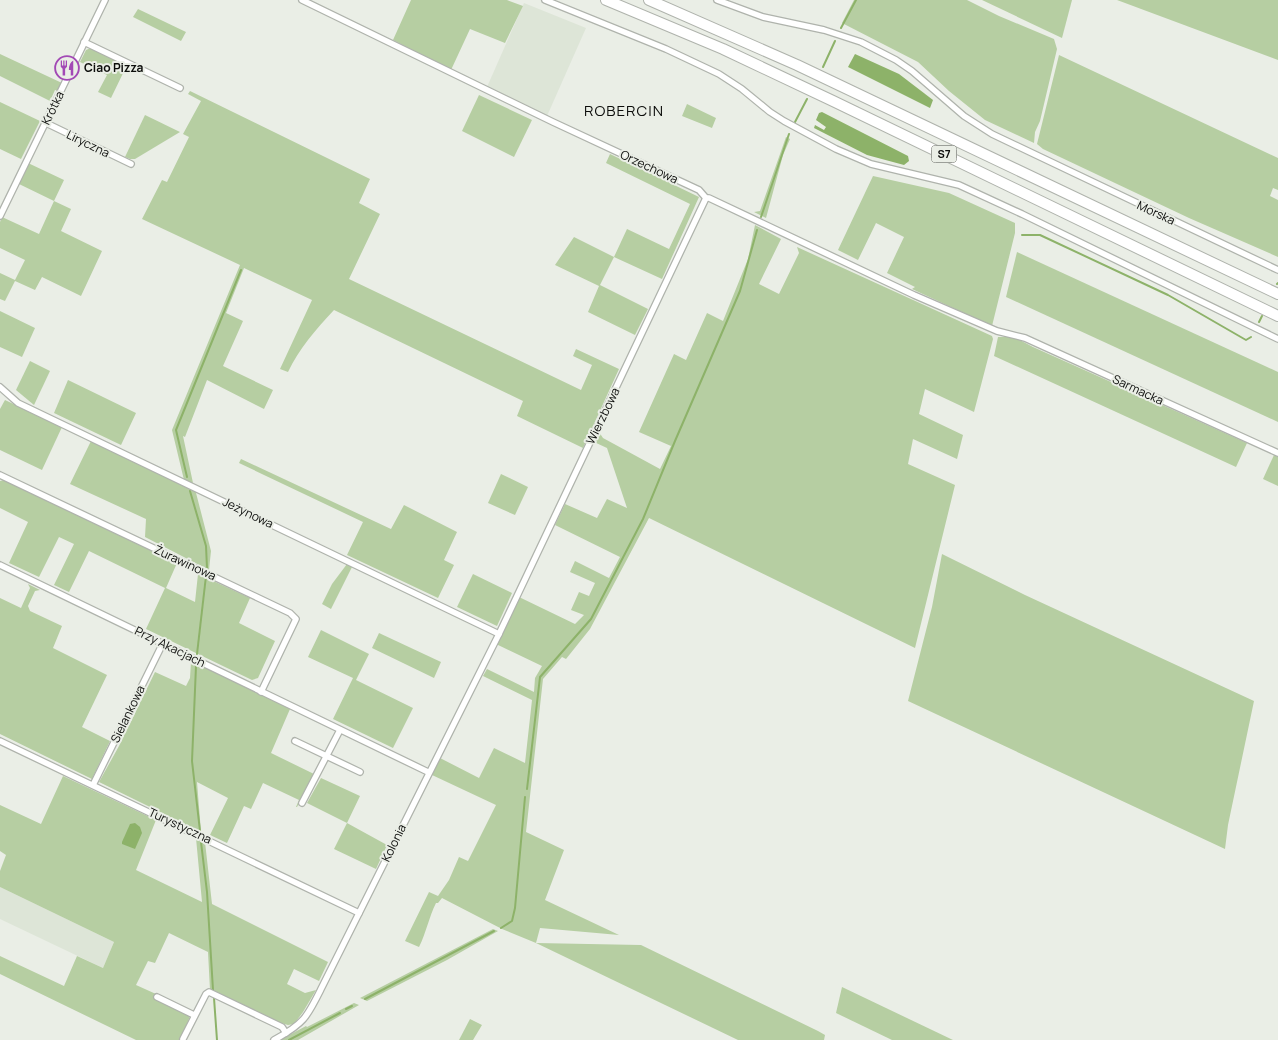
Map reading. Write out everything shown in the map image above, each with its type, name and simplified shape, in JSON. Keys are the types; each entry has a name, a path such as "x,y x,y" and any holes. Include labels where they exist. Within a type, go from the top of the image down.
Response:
{"highway":[{"name":"S7","path":"606,0 723,49 1278,316"},
{"name":"S7","path":"649,0 797,65 1278,294"}],"street":[{"name":"Krótka","path":"0,216 105,0"},
{"name":"Orzechowa","path":"302,0 553,122 699,190 706,198 748,215 914,295 997,331"},
{"path":"545,0 666,49 719,74 784,121 836,149 871,164 959,185 1278,339"},
{"name":"Morska","path":"717,0 763,17 824,30 861,42 896,60 912,71 964,116 981,128 1278,270"},
{"path":"84,42 180,88"},
{"name":"Liryczna","path":"46,123 131,164"},
{"name":"Wierzbowa","path":"499,634 706,198"},
{"name":"Sarmacka","path":"997,331 1025,338 1278,453"},
{"name":"Jeżynowa","path":"0,387 18,403 499,634"},
{"name":"Żurawinowa","path":"0,475 290,613 296,618 261,692"},
{"name":"Przy Akacjach","path":"0,565 428,772"},
{"name":"Kolonia","path":"274,1040 295,1028 307,1016 499,634"},
{"name":"Sielankowa","path":"93,785 163,643"},
{"path":"302,803 340,730"},
{"name":"Turystyczna","path":"0,741 359,913"},
{"path":"295,741 360,772"},
{"path":"183,1039 206,994 212,992 282,1027 286,1034"},
{"path":"157,997 194,1015"}],"shaded area":[{"path":"411,0 507,0 523,6 505,43 470,29 451,70 393,40"},
{"path":"854,0 967,0 999,16 1054,39 1057,49 1040,121 1035,132 1034,143 985,120 949,91 918,62 842,23"},
{"path":"982,0 1072,0 1062,38"},
{"path":"1117,0 1278,0 1278,60"},
{"path":"524,3 586,28 547,116 487,87"},
{"path":"138,9 186,32 181,41 133,17"},
{"path":"91,48 127,65 111,98 98,92 107,75 80,62 86,50"},
{"path":"0,54 62,83 58,91 55,90 50,101 0,76"},
{"path":"855,54 899,74 933,100 930,108 848,67"},
{"path":"1059,55 1278,158 1278,190 1273,188 1270,196 1278,200 1278,257 1189,218 1043,149 1037,144"},
{"path":"190,91 370,179 359,203 380,214 349,279 581,390 592,365 573,356 576,349 619,369 583,448 517,416 523,401 334,310 308,339 288,372 280,369 312,300 244,268 226,313 243,321 223,366 273,390 264,409 207,380 185,437 183,436 193,483 184,480 172,430 240,265 142,219 162,180 167,182 189,137 183,134 201,101 188,94"},
{"path":"479,95 532,120 514,157 462,131"},
{"path":"0,102 40,121 21,159 0,149"},
{"path":"687,104 716,118 712,128 682,116"},
{"path":"822,112 908,156 909,161 904,165 867,155 814,128 815,125 824,130 826,127 816,120 819,113"},
{"path":"145,115 180,132 135,159 125,157"},
{"path":"786,137 790,139 783,155 766,218 754,212 760,211"},
{"path":"610,154 699,197 662,279 614,257 627,229 669,249 690,204 606,163"},
{"path":"28,163 64,180 54,201 19,184"},
{"path":"873,176 949,193 1015,223 1015,233 992,326 912,289 915,287 887,273 904,237 876,223 858,260 838,250"},
{"path":"54,201 71,209 61,231 102,251 81,296 42,277 35,290 15,281 5,301 0,299 0,273 15,280 25,260 0,248 0,222 2,217 39,234"},
{"path":"755,225 781,239 759,284 779,294 799,253 797,247 992,336 993,339 974,412 925,389 919,414 963,435 957,459 913,439 908,464 955,485 915,648 649,518 590,629 566,659 562,657 543,679 526,832 564,850 545,900 619,935 540,928 536,943 502,929 442,898 436,903 419,947 405,941 429,892 438,896 449,880 459,857 468,861 496,805 432,775 440,758 479,778 494,748 525,763 532,700 483,676 487,669 534,692 535,678 542,666 496,644 519,597 575,624 584,615 571,610 579,592 589,596 595,583 570,572 575,561 609,578 620,557 555,525 565,504 597,518 607,499 627,508 607,448 594,442 599,432 603,438 660,469 671,446 639,432 674,354 686,360 707,313 723,321 748,259"},
{"path":"574,237 614,257 600,285 648,309 635,335 588,312 599,286 555,265"},
{"path":"1017,252 1278,372 1278,422 1006,297"},
{"path":"0,311 35,328 22,357 0,347"},
{"path":"998,337 1014,337 1247,443 1236,467 994,356"},
{"path":"30,361 50,371 34,405 16,390"},
{"path":"68,380 136,413 121,445 54,413"},
{"path":"5,400 62,427 42,470 0,450 0,409"},
{"path":"91,441 195,489 211,551 209,570 145,537 146,519 70,484"},
{"path":"1274,455 1278,457 1278,486 1263,479"},
{"path":"241,459 391,529 404,505 457,532 444,560 454,565 438,598 347,555 363,522 239,463"},
{"path":"501,474 528,487 515,515 488,503"},
{"path":"4,480 177,563 166,588 195,602 198,574 250,598 239,623 275,641 258,678 252,680 146,629 165,588 89,551 69,592 54,585 74,544 59,537 39,577 9,563 28,522 0,508 0,481"},
{"path":"942,554 1025,595 1254,701 1228,825 1225,849 908,701 932,607"},
{"path":"347,564 352,567 331,609 322,604 332,584"},
{"path":"473,574 512,593 497,626 457,607"},
{"path":"28,584 40,590 35,591 28,606 30,611 62,626 53,648 107,675 82,727 110,741 92,779 0,734 0,598 21,608 30,588"},
{"path":"321,630 369,654 356,680 413,708 393,748 333,719 353,678 308,657"},
{"path":"379,633 441,662 434,678 372,648"},
{"path":"193,660 290,709 271,753 314,774 297,807 299,800 263,783 251,809 244,806 227,843 210,835 228,798 197,782 201,832 99,782 155,672 186,686 190,678 191,662"},
{"path":"63,776 156,820 136,870 202,902 196,838 205,842 212,904 328,962 319,981 294,969 287,984 305,993 316,990 294,1024 288,1025 277,1022 210,990 208,952 169,933 155,963 148,961 136,985 156,994 154,998 190,1016 181,1040 136,1040 0,974 0,956 64,986 77,956 103,968 114,942 0,887 0,871 6,855 0,851 0,805 41,824"},
{"path":"321,778 360,796 347,823 307,803"},
{"path":"135,823 140,827 142,833 135,849 122,844 122,842 130,824"},
{"path":"347,823 387,845 376,869 334,849"},
{"path":"0,887 114,942 103,968 0,919"},
{"path":"493,929 498,931 447,960 367,1001 360,998"},
{"path":"536,943 641,945 818,1031 825,1035 824,1040 738,1040"},
{"path":"842,987 953,1040 892,1040 836,1013"},
{"path":"354,1003 359,1005 298,1040 280,1040 306,1026"},
{"path":"470,1019 482,1025 473,1040 459,1040"}],"waterway":[{"path":"841,28 856,0"},
{"path":"823,67 835,41"},
{"path":"795,122 807,99"},
{"path":"761,217 789,134"},
{"path":"527,789 540,677 591,619 643,519 740,291 757,230"},
{"path":"1022,235 1040,235 1168,295 1246,340 1251,337"},
{"path":"187,477 176,430 241,270"},
{"path":"1259,322 1262,316"},
{"path":"190,491 206,546 207,568"},
{"path":"197,654 206,576"},
{"path":"196,666 192,761 200,831"},
{"path":"501,928 512,921 515,908 525,797"},
{"path":"201,842 207,892 213,990"},
{"path":"365,999 494,931"},
{"path":"214,998 217,1040"},
{"path":"346,1009 352,1006"},
{"path":"289,1040 340,1013"}],"place":[{"name":"Ciao Pizza","path":"67,68"}],"district":[{"name":"ROBERCIN","path":"624,111"}]}
